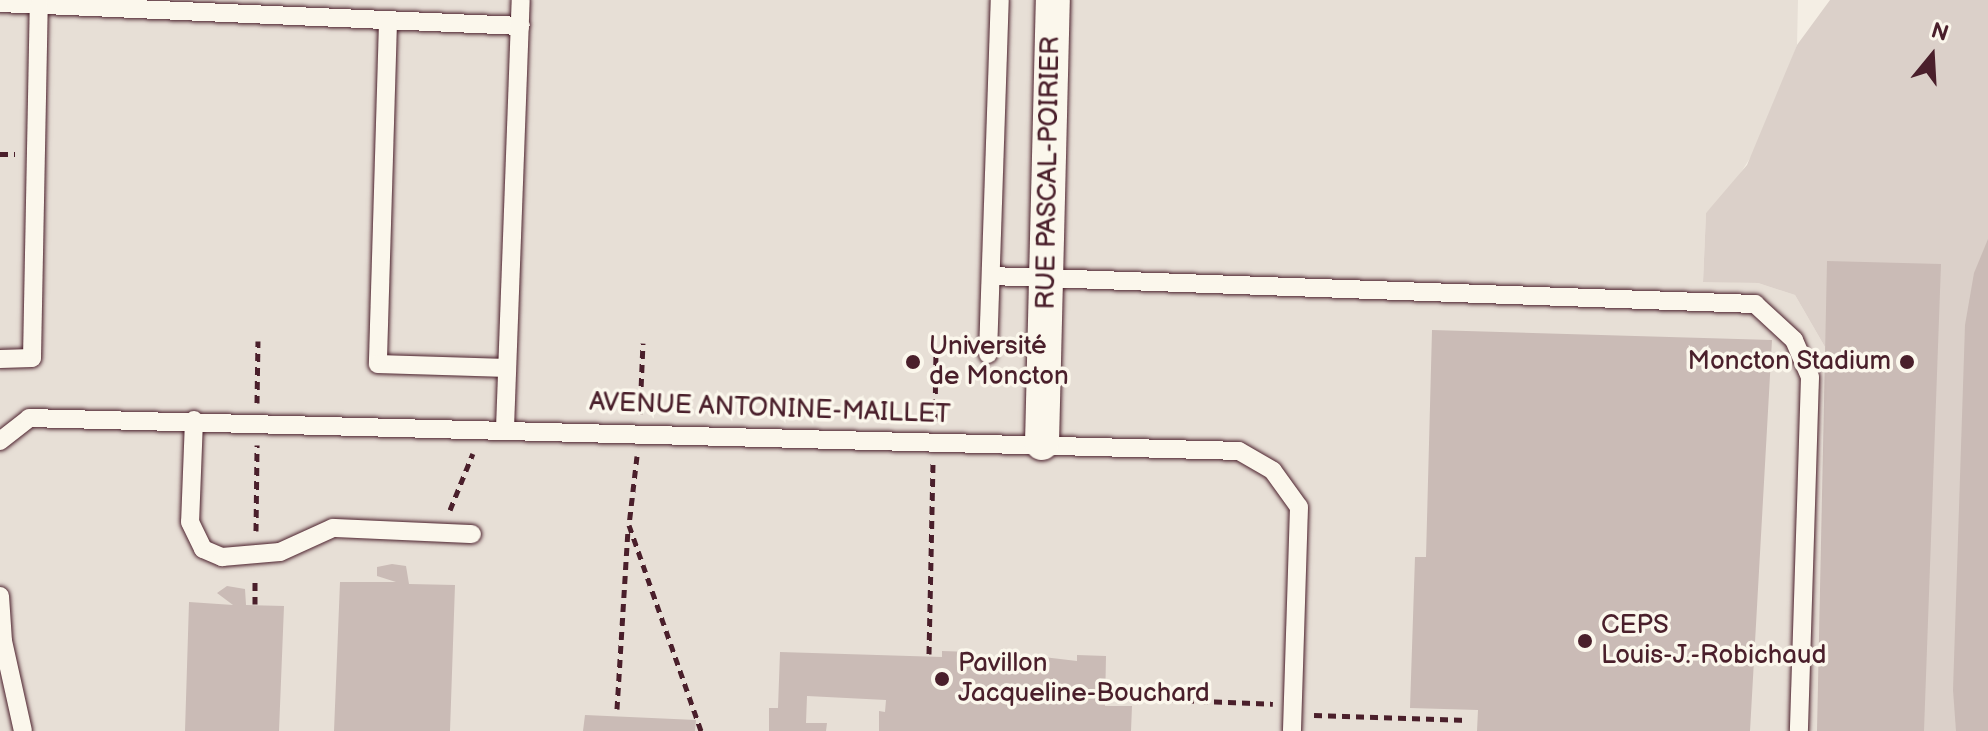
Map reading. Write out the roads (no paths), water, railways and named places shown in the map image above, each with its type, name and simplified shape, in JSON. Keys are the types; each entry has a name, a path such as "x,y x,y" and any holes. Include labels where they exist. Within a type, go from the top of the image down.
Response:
{"street":[{"name":"RUE PASCAL-POIRIER","path":"1042,443 1053,0"}],"lane":[{"path":"505,428 521,0"},
{"path":"988,354 1000,0"},
{"path":"0,3 520,26"},
{"path":"0,359 32,358 39,7"},
{"path":"388,22 378,364 507,368"},
{"path":"991,276 1755,304 1794,340 1810,377 1799,731"},
{"name":"AVENUE ANTONINE-MAILLET","path":"0,441 29,418 257,421 1239,451 1273,471 1299,507 1292,731"},
{"path":"194,420 190,522 203,549 222,557 280,552 333,528 472,534"},
{"path":"0,596 3,641 23,731"}],"place":[{"name":"Université de Moncton","path":"913,362"},
{"name":"Moncton Stadium","path":"1907,362"},
{"name":"CEPS Louis-J.-Robichaud","path":"1585,641"},
{"name":"Pavillon Jacqueline-Bouchard","path":"942,679"}]}
